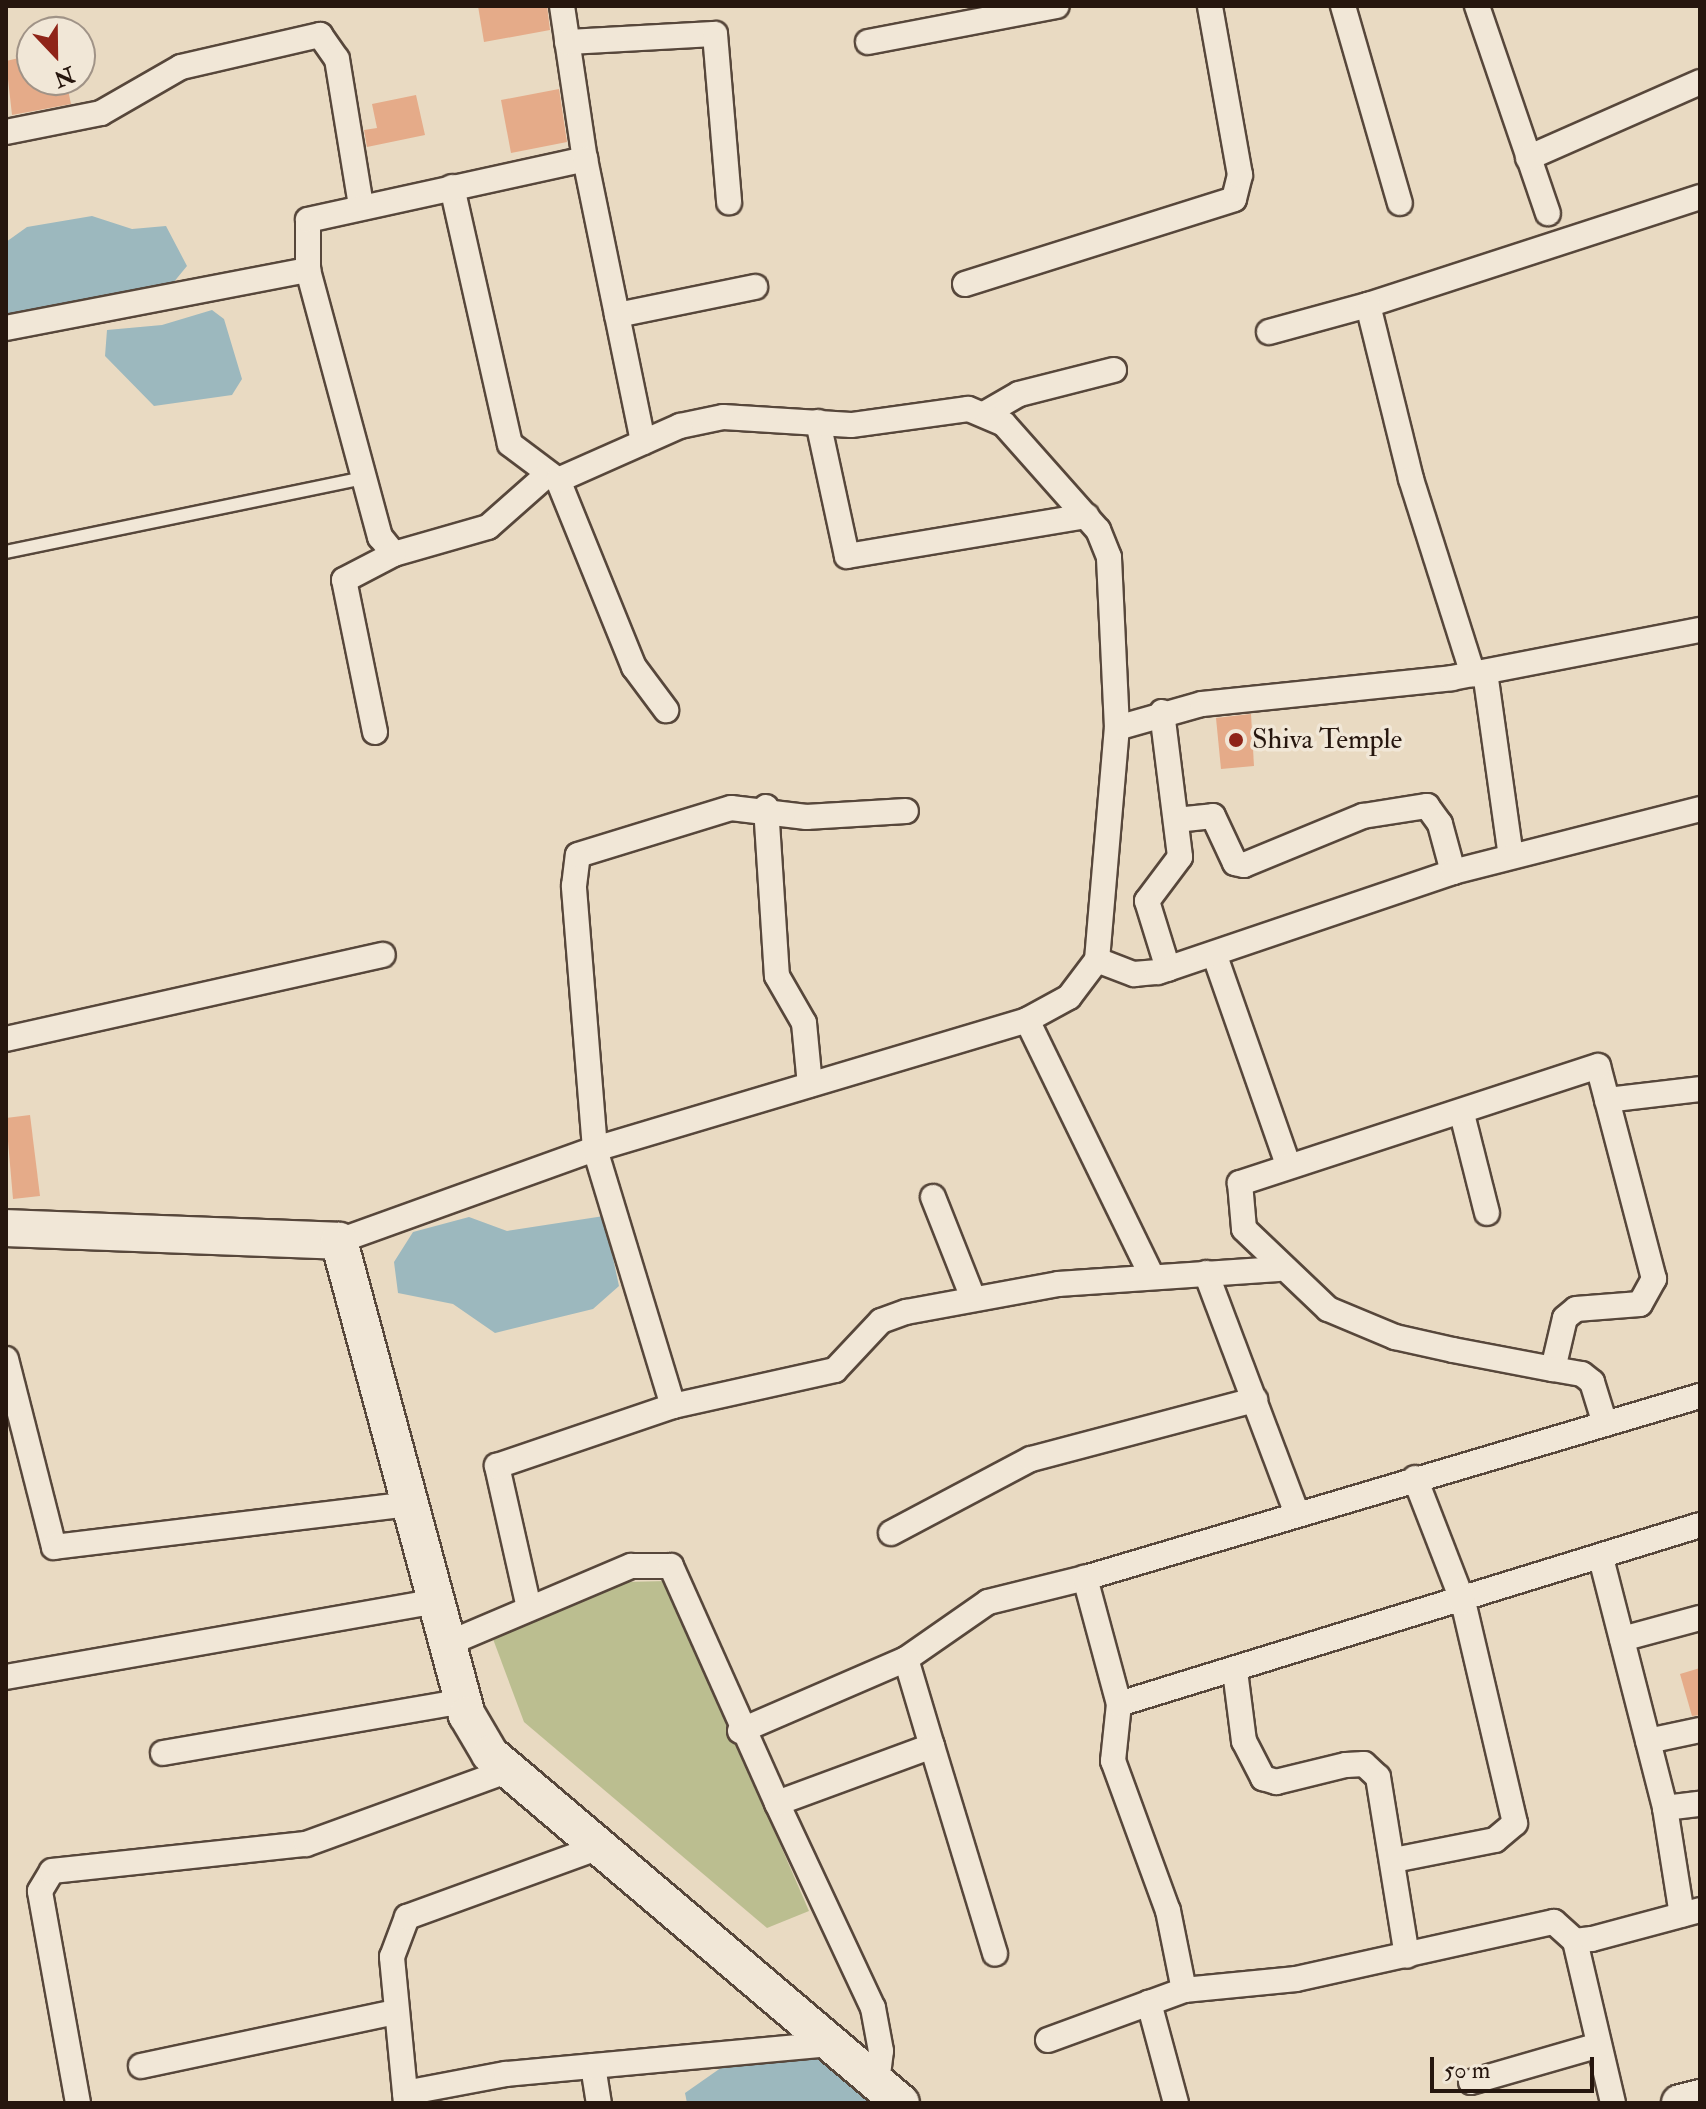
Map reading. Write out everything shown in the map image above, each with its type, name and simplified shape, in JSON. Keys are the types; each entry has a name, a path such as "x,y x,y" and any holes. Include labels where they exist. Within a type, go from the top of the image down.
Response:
{"main road":[{"path":"6,1228 339,1241 463,1701 490,1754 889,2093"},
{"path":"1680,2103 1700,2098"}],"street":[{"path":"562,6 585,159 643,442"},
{"path":"868,42 1057,6"},
{"path":"965,284 1234,199 1240,175 1210,6"},
{"path":"1343,6 1400,203"},
{"path":"1477,6 1548,213"},
{"path":"567,42 715,34 729,202"},
{"path":"6,132 101,113 181,67 320,35 337,59 361,206"},
{"path":"1528,158 1700,82"},
{"path":"394,554 380,537 308,270 308,220 585,159"},
{"path":"452,187 506,431 525,461 553,477 634,667 666,710"},
{"path":"1269,332 1368,305 1700,197"},
{"path":"6,328 308,270"},
{"path":"617,315 755,287"},
{"path":"1368,305 1411,479 1479,673 1511,856"},
{"path":"375,732 344,580 394,554 488,527 553,477 643,442 723,417 818,422 986,413 1019,394 1114,370"},
{"path":"339,1241 595,1149 1027,1020 1069,997 1097,960 1117,728 1109,557 1087,516 986,413"},
{"path":"818,422 847,556 1087,516"},
{"path":"1117,728 1162,712 1479,673 1700,630"},
{"path":"1162,712 1180,857 1147,901 1168,969"},
{"path":"1176,820 1213,816 1235,863 1244,865 1363,816 1427,806 1440,824 1453,872"},
{"path":"673,1406 595,1149 575,907 578,855 692,817 766,807 806,817 906,811"},
{"path":"766,807 777,976 804,1023 810,1085"},
{"path":"1097,960 1134,974 1168,969 1215,956 1453,872 1700,809"},
{"path":"6,1039 383,955"},
{"path":"1215,956 1288,1164"},
{"path":"1027,1020 1152,1276"},
{"path":"1553,1369 1558,1333 1576,1309 1640,1304 1651,1295 1651,1263 1598,1066 1462,1114 1288,1164 1240,1183 1235,1193 1244,1229 1278,1269 1363,1327 1553,1369 1592,1382 1605,1424"},
{"path":"1607,1100 1700,1089"},
{"path":"1462,1114 1487,1213"},
{"path":"933,1197 973,1298"},
{"path":"529,1608 497,1466 673,1406 835,1370 881,1321 973,1298 1152,1276 1278,1269"},
{"path":"1206,1273 1297,1514"},
{"path":"6,1359 54,1547 409,1504"},
{"path":"740,1731 906,1659 988,1602 1085,1578 1700,1396"},
{"path":"891,1533 1031,1459 1255,1400"},
{"path":"1394,1860 1495,1840 1515,1823 1463,1602 1415,1478"},
{"path":"1119,1704 1463,1602 1700,1525"},
{"path":"1575,1941 1691,1913 1601,1558"},
{"path":"447,1644 631,1566 671,1566 740,1731 873,2008 889,2093"},
{"path":"1085,1578 1119,1704 1113,1761 1164,1899 1184,1990"},
{"path":"6,1677 435,1601"},
{"path":"1622,1639 1700,1618"},
{"path":"906,1659 995,1954"},
{"path":"1235,1671 1244,1741 1263,1778 1364,1764 1378,1777 1394,1860 1407,1956"},
{"path":"163,1753 463,1701"},
{"path":"1648,1741 1700,1730"},
{"path":"777,1803 932,1746"},
{"path":"78,2103 40,1891 52,1871 306,1844 509,1770"},
{"path":"1665,1808 1700,1804"},
{"path":"599,1847 407,1917 393,1945 395,2012 405,2098 593,2066 832,2044"},
{"path":"1048,2040 1184,1990 1296,1979 1554,1922 1575,1941 1613,2103"},
{"path":"1149,2003 1176,2103"},
{"path":"141,2066 395,2012"},
{"path":"1471,2082 1599,2045"},
{"path":"593,2066 599,2103"}],"lane":[{"path":"6,552 364,478"}],"green space":[{"path":"666,1581 809,1911 767,1928 524,1722 493,1639 625,1582"}],"water":[{"path":"92,216 132,229 166,226 187,266 173,283 6,314 6,242 27,227"},
{"path":"212,310 224,319 242,379 232,395 154,406 105,356 107,330 162,325"},
{"path":"604,1216 619,1286 593,1309 495,1333 453,1304 398,1293 394,1262 413,1232 469,1217 507,1231"},
{"path":"821,2055 871,2103 687,2103 685,2093 725,2065"}],"building":[{"path":"478,6 547,6 550,30 484,42"},
{"path":"16,59 16,96 69,96 71,104 12,115 6,61"},
{"path":"559,89 567,142 511,153 501,100"},
{"path":"416,95 425,135 367,147 364,130 377,128 372,104"},
{"name":"Shiva Temple","path":"1251,714 1254,766 1221,769 1216,718"},
{"path":"30,1115 40,1196 13,1199 6,1118"},
{"path":"1700,1668 1700,1715 1692,1716 1680,1674"}],"place":[{"name":"Shiva Temple","path":"1236,740"}]}
